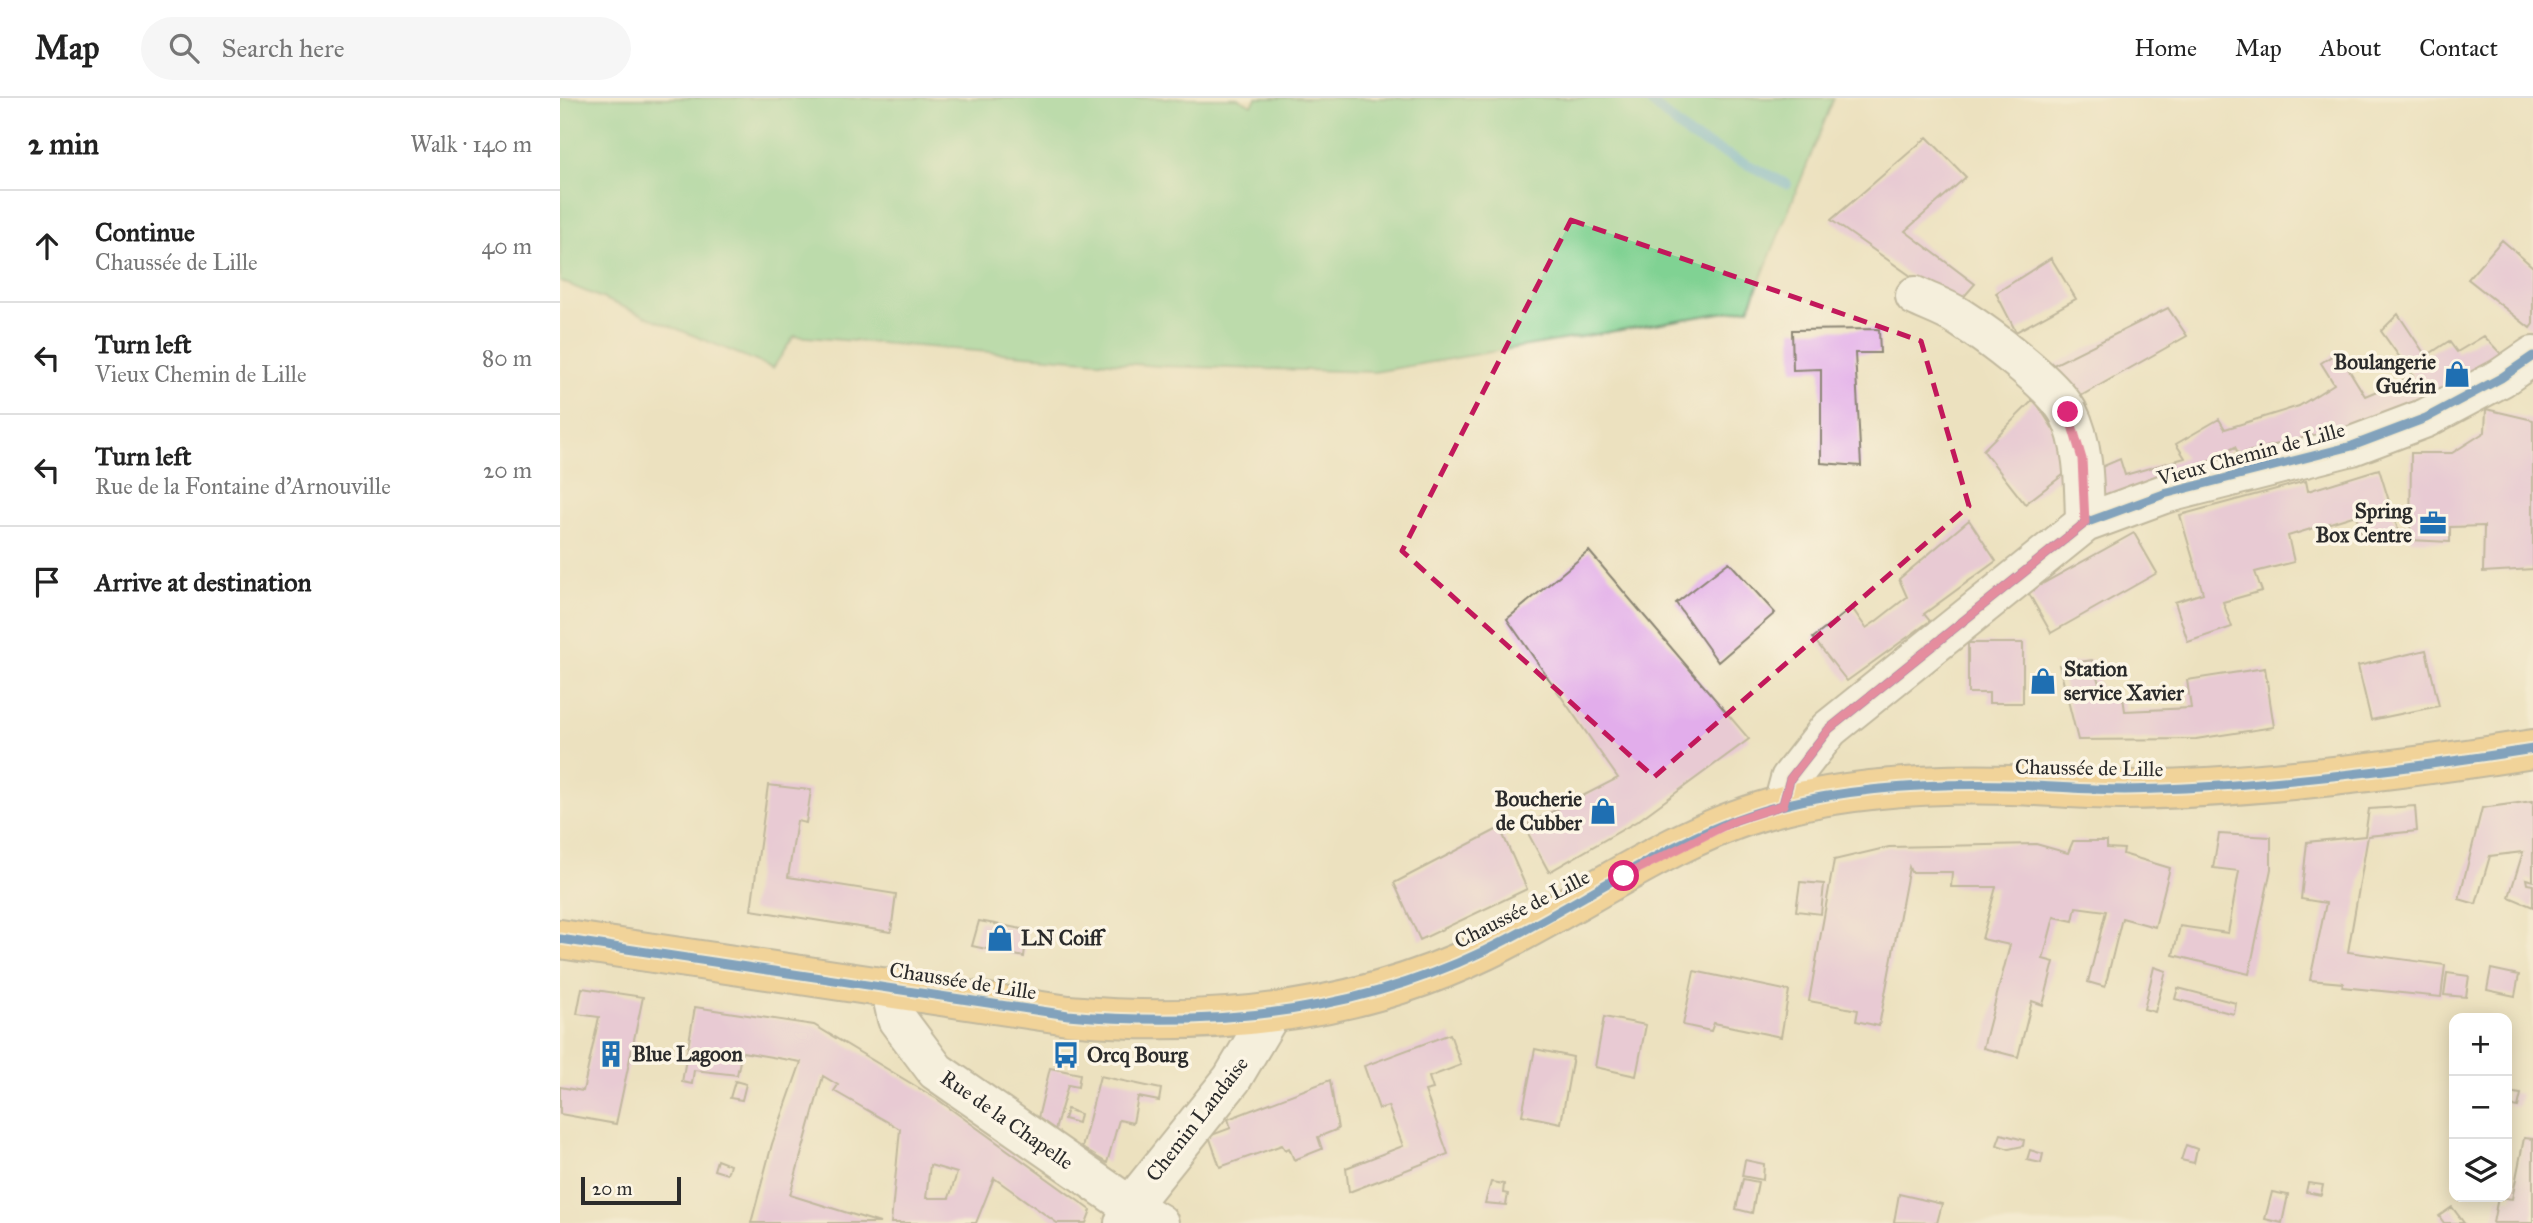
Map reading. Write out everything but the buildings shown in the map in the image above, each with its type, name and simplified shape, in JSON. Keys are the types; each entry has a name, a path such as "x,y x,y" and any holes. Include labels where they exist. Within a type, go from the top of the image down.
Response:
{"main road":[{"name":"Chaussée de Lille","path":"560,939 1068,1015 1141,1021 1270,1015 1362,996 1432,973 1483,952 1689,841 1736,820 1783,805 1898,787 2007,785 2124,790 2241,783 2412,766 2533,748"}],"street":[{"path":"1915,296 1958,316 2007,353 2043,383 2068,412 2082,459 2085,523"},
{"name":"Vieux Chemin de Lille","path":"1783,805 1790,779 1829,729 2085,523 2164,494 2352,446 2426,418 2501,378 2533,356"},
{"name":"Rue de la Chapelle","path":"890,987 897,1019 936,1071 1138,1217"},
{"name":"Chemin Landaise","path":"1138,1217 1232,1079 1270,1015"}],"highlighted area":[{"path":"1571,220 1921,341 1969,506 1654,777 1402,551"}],"green space":[{"path":"560,98 1238,98 1252,105 1256,98 1834,98 1749,308 1374,372 1158,366 794,336 773,368 560,281"}],"waterway":[{"path":"1646,98 1690,136 1787,184"}],"cycle path":[{"path":"1783,805 1790,779 1829,729 2085,523 2164,494 2352,446 2426,418 2501,378 2533,356"},
{"path":"560,939 1068,1015 1175,1019 1280,1012 1384,989 1434,972 1520,933 1631,870 1706,832 1745,817 1812,799 1868,790 1954,785 2125,790 2227,786 2381,771 2533,749"}],"place":[{"name":"Boulangerie Guérin","path":"2457,374"},
{"name":"Spring Box Centre","path":"2433,523"},
{"name":"Station service Xavier","path":"2043,681"},
{"name":"Boucherie de Cubber","path":"1603,811"},
{"name":"LN Coiff","path":"1000,938"},
{"name":"Blue Lagoon","path":"611,1054"},
{"name":"Orcq Bourg","path":"1066,1055"}],"route":[{"path":"1624,876 1689,841 1736,820 1783,805 1790,779 1829,729 2085,523 2082,459 2068,412"}]}
